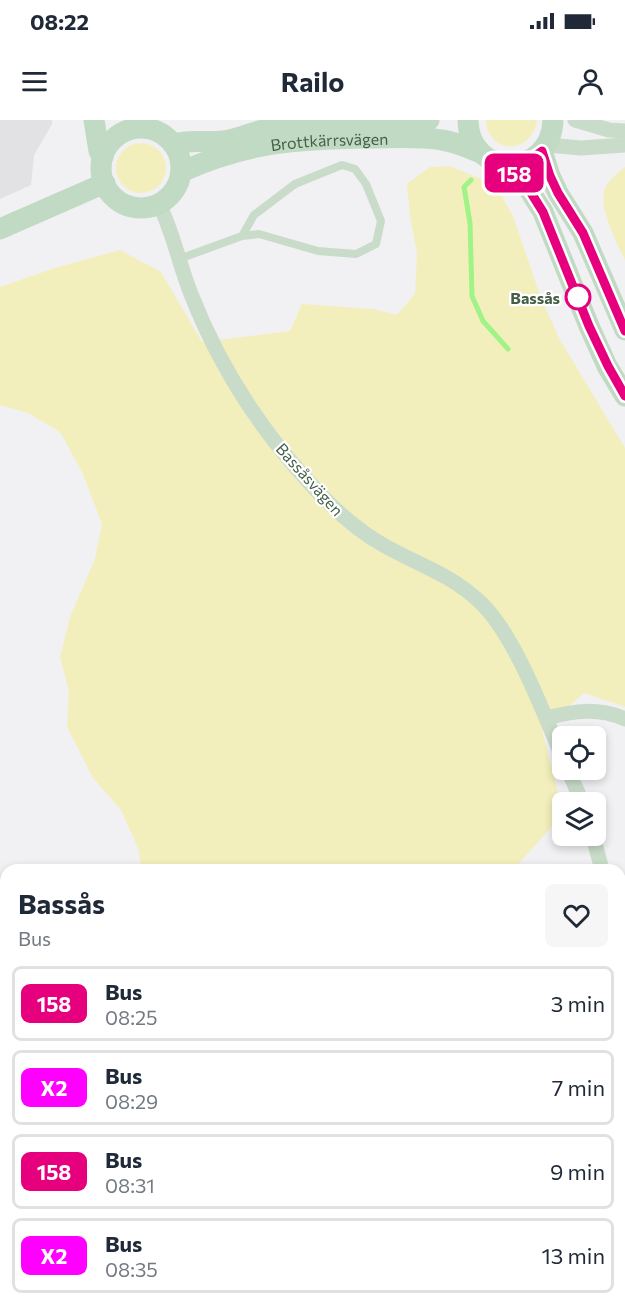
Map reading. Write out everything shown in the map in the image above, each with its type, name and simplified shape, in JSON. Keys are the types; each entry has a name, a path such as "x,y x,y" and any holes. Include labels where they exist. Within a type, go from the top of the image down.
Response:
{"street":[{"path":"94,120 99,151 103,157"},
{"name":"Brottkärrsvägen","path":"173,144 189,140 224,141 304,121 382,124 416,123 429,120"},
{"path":"468,120 468,129 473,142 481,153"},
{"path":"506,164 525,162 544,148 553,128 553,120"},
{"path":"575,120 609,130 625,131"},
{"path":"142,124 162,134 173,144 178,153 181,172 174,191 159,204 143,208 127,205 114,196 105,183 102,170 103,157 109,144 120,135 142,124"},
{"name":"Brottkärrsvägen","path":"181,172 212,158 262,145 302,139 442,140 481,153 492,161 506,164"},
{"path":"544,148 625,145"},
{"path":"544,148 550,176 583,233 625,330"},
{"path":"506,164 528,188 543,212 589,326 625,396"},
{"path":"0,229 105,183"},
{"name":"Bassåsvägen","path":"159,204 195,303 238,387 258,420 299,472 325,499 366,534 400,554 452,578 492,613 516,654 552,732"},
{"path":"546,718 575,710 589,710 603,711 625,719"},
{"path":"596,846 600,864"}],"lane":[{"path":"179,259 242,236 259,234 318,251 356,254 376,244 381,221 366,184 355,169 342,165 295,184 254,214 242,236"}],"shaded area":[{"path":"0,120 52,120 52,124 34,155 31,185 0,199"},
{"path":"486,120 537,120 527,140 519,145 510,146 502,145 494,140"},
{"path":"136,143 146,143 159,150 166,163 166,173 159,186 146,193 136,193 127,189 120,182 116,173 116,163 120,154 127,147"},
{"path":"449,166 482,179 501,195 513,216 541,298 559,338 625,448 625,707 584,693 542,730 552,769 552,780 555,780 558,792 552,792 552,827 518,864 141,864 138,848 121,810 93,778 67,727 69,691 60,657 70,617 95,559 102,524 82,472 60,432 28,413 0,405 0,287 58,267 120,250 161,272 202,342 290,331 302,304 373,309 397,315 415,294 417,253 407,184 430,167"},
{"path":"625,167 625,260 610,226 603,199 607,184"}],"waterway":[{"path":"471,180 464,187 470,223 472,296 483,321 508,349"}],"bus line":[{"name":"158","path":"625,331 583,233 550,176 542,151 519,164 506,164 528,188 543,212 589,326 625,396"}],"place":[{"name":"Bassås","path":"578,297"}]}
